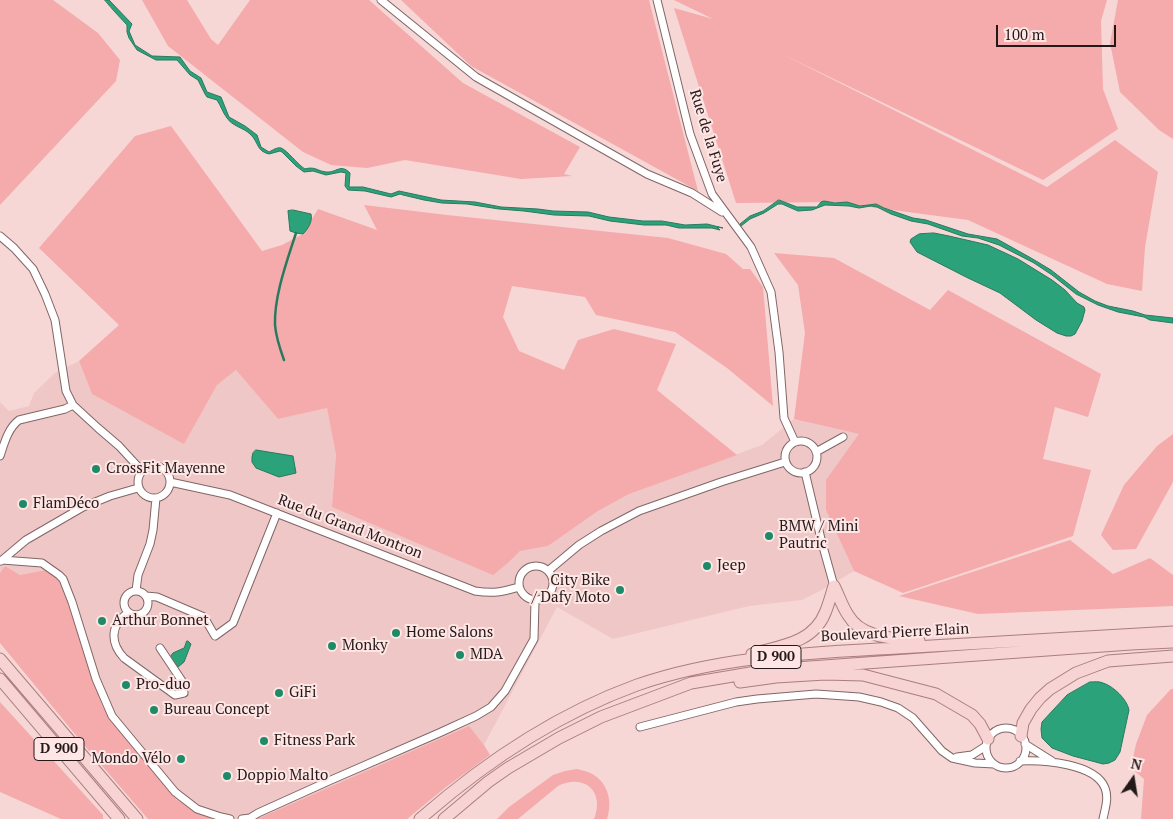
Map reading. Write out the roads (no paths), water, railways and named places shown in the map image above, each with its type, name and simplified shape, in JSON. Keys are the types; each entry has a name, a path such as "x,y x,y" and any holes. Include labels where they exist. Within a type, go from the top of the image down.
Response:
{"main road":[{"path":"834,586 848,617 862,631 882,637 952,645"},
{"path":"712,664 791,643 809,635 817,627 825,614 834,586"},
{"name":"Boulevard Pierre Elain","path":"420,819 490,764 565,718 638,685 691,669 712,664 799,654 1173,632"},
{"name":"Boulevard Pierre Elain","path":"444,819 488,782 559,738 601,717 691,683 768,670 1121,644 1173,642"},
{"path":"1023,740 1024,723 1031,709 1050,689 1076,673 1108,661 1173,656"},
{"name":"D 900","path":"0,659 137,819"},
{"path":"674,690 776,677 825,674 863,675 936,694 972,715 980,724 987,742"},
{"name":"D 900","path":"0,679 119,819"},
{"path":"90,786 107,819"}],"street":[{"path":"381,0 476,77 647,174 692,193 727,215"},
{"name":"Rue de la Fuye","path":"657,0 690,134 712,194 750,248 771,292 779,352 784,418 795,442"},
{"path":"0,236 33,269 45,294 55,320 66,391 73,405 119,446 142,471"},
{"path":"0,456 10,430 19,420 65,409 73,405"},
{"path":"816,452 843,437"},
{"path":"800,440 814,447 816,452 817,457 813,467 805,472 800,473 791,470 785,462 784,457 787,448 800,440"},
{"path":"548,571 579,545 601,530 639,511 785,462"},
{"path":"157,466 166,472 170,482 168,491 161,497 156,498 145,496 138,488 138,479 146,468 157,466"},
{"path":"805,472 834,586"},
{"name":"Rue du Grand Montron","path":"170,482 230,495 475,591 502,592 519,587"},
{"path":"1,561 26,540 83,507 110,496 138,488"},
{"path":"136,591 138,575 150,544 156,498"},
{"path":"146,596 148,608 142,614 135,616 124,607 124,600 129,593 136,591 146,596 157,597 204,617 215,636 232,624 276,513"},
{"path":"1,561 42,563 63,579 96,679 112,716 175,792 197,809 230,819"},
{"path":"532,566 538,566 548,571 553,579 552,589 546,598 530,600 525,597 519,587 520,576 523,571 532,566"},
{"path":"242,819 250,818 476,716 491,706 505,691 534,639 536,600"},
{"path":"128,612 120,618 116,625 114,642 117,651 175,695 184,693 182,681 160,648"},
{"path":"640,727 736,702 757,699 816,694 859,697 898,708 913,718 942,751 952,758 975,763 994,764"},
{"path":"952,758 972,755 996,731 1006,728 1012,730 1054,762"},
{"path":"987,742 988,756 994,764 999,767 1010,767 1024,756 1023,740"},
{"path":"1020,761 1054,762 1094,775 1106,789 1103,819"}],"waterway":[{"path":"284,360 276,334 275,314 282,279 296,233"}],"place":[{"name":"CrossFit Mayenne","path":"96,469"},
{"name":"FlamDéco","path":"23,504"},
{"name":"BMW / Mini Pautric","path":"769,536"},
{"name":"Jeep","path":"707,566"},
{"name":"City Bike / Dafy Moto","path":"620,590"},
{"name":"Arthur Bonnet","path":"102,621"},
{"name":"Home Salons","path":"396,633"},
{"name":"Monky","path":"332,646"},
{"name":"MDA","path":"460,655"},
{"name":"Pro-duo","path":"126,685"},
{"name":"GiFi","path":"279,693"},
{"name":"Bureau Concept","path":"154,710"},
{"name":"Fitness Park","path":"264,741"},
{"name":"Mondo Vélo","path":"181,759"},
{"name":"Doppio Malto","path":"227,776"}]}
